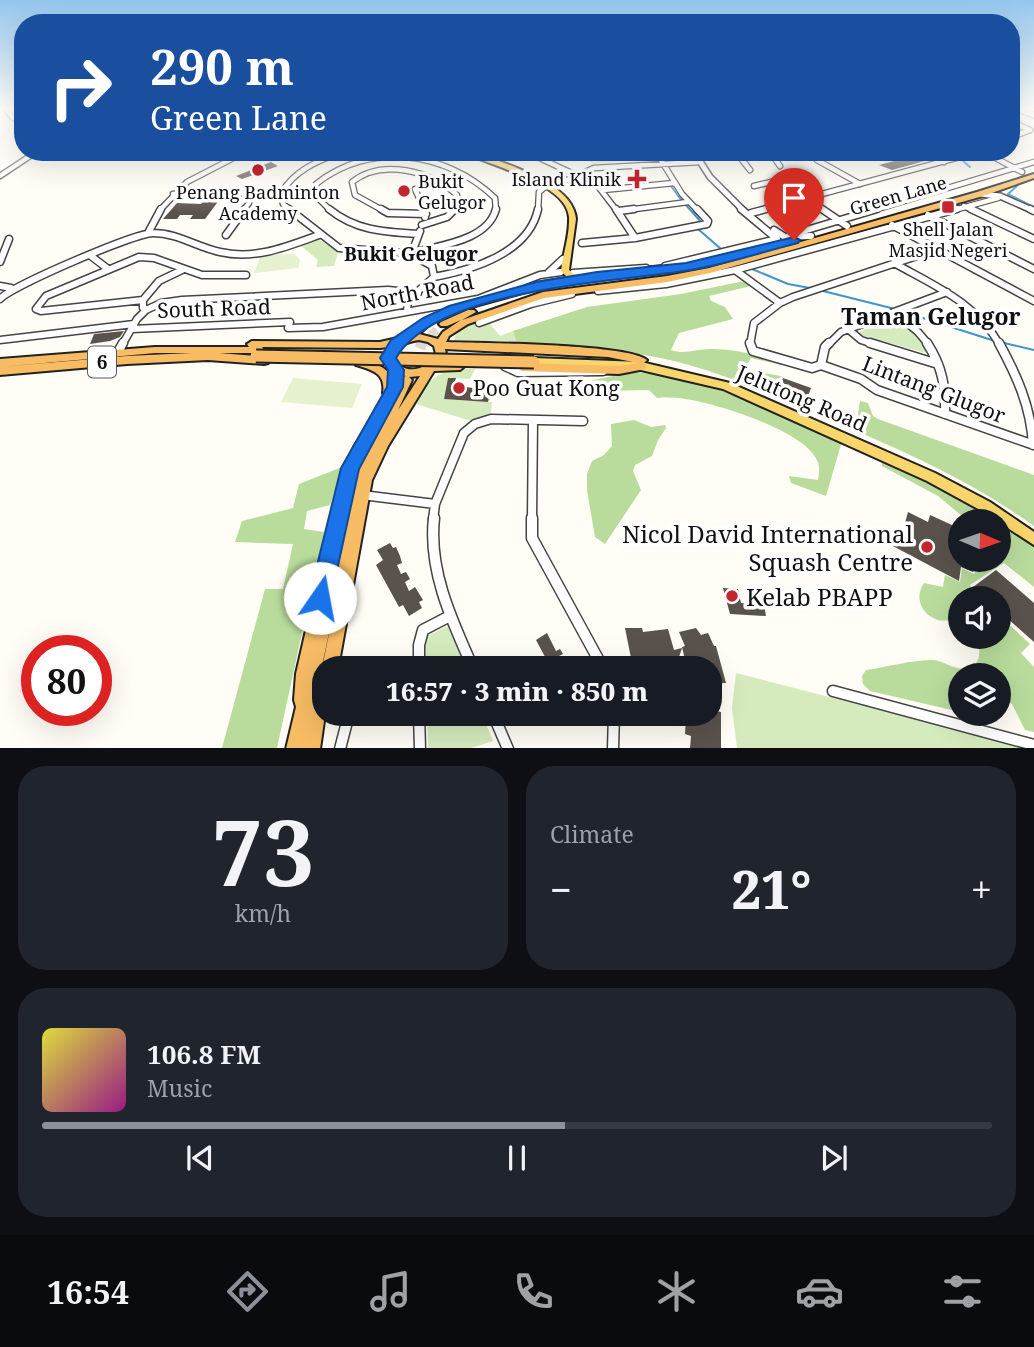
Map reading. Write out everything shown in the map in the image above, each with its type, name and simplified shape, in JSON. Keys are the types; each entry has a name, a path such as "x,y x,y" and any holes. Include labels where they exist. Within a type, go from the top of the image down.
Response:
{"highway":[{"name":"Green Lane","path":"439,345 446,334 465,322 543,295 657,280 779,240 811,236 844,223 1018,170 1034,168"},
{"path":"994,189 1024,175 1018,170"},
{"path":"994,189 1034,176"},
{"name":"Green Lane","path":"403,340 428,321 454,309 484,302 547,278 688,270 761,261 994,189"},
{"path":"444,324 513,297 549,287 688,270"},
{"path":"465,322 443,331 434,327 438,321 484,302"},
{"path":"359,345 390,337 428,321"},
{"path":"190,348 244,344 359,345 424,337 439,345 608,353 641,363"},
{"path":"312,702 302,700 304,674 347,477 358,450 395,387 395,369 389,362 389,354 403,340"},
{"path":"359,345 370,347 376,353 372,359 360,362"},
{"path":"325,656 362,495 377,454 441,354 439,345"},
{"name":"6","path":"0,363 190,348 258,353 534,359"},
{"name":"6","path":"0,371 258,353"},
{"path":"204,356 235,360 379,363 414,374 457,366 606,370 641,363"},
{"path":"360,362 383,372 390,383 382,413"},
{"path":"325,656 355,476 372,442 398,404 407,380"},
{"path":"294,748 312,711"},
{"path":"311,748 313,726"}],"main road":[{"path":"489,161 560,193 571,207 573,220 565,271 574,276"},
{"path":"548,187 560,196 570,214 559,276"},
{"name":"Jelutong Road","path":"534,359 641,363 706,374 775,399 925,466 971,490 1034,530"},
{"name":"Jelutong Road","path":"641,363 711,381 774,405 931,477 985,506 1034,539"}],"street":[{"path":"0,176 22,161"},
{"path":"148,233 152,222 183,183 227,161"},
{"path":"318,161 292,178 281,193 283,204 288,211 338,248 404,253 407,257 480,230 496,212 495,198 475,178 462,170 435,161"},
{"path":"362,161 324,176 316,184 315,194 319,201 355,224 375,231 418,234"},
{"path":"547,161 577,174 603,190 635,238"},
{"path":"743,161 750,170"},
{"path":"776,161 780,166"},
{"path":"819,161 860,184"},
{"path":"751,213 948,161"},
{"path":"1000,161 1018,170 1034,162"},
{"path":"582,243 635,238 705,225 708,221 688,202 662,162"},
{"path":"407,312 406,304 434,277 462,272 497,256 517,242 532,225 538,208 539,192 594,168 662,162 700,162 732,200 779,240"},
{"path":"422,225 447,217 458,206 457,195 438,180 425,174 395,171 368,173 352,182 355,195 388,213 426,214"},
{"path":"754,186 800,175"},
{"path":"791,177 820,195"},
{"path":"603,190 674,183"},
{"path":"1004,186 1007,197 1031,209"},
{"path":"414,253 426,214 415,189"},
{"path":"173,194 208,191 249,194 249,203 226,235"},
{"path":"980,194 1000,196 1031,209"},
{"path":"479,323 531,304 579,292 666,284 735,270 994,197 1018,204"},
{"path":"807,199 844,223"},
{"path":"732,200 751,213 779,240"},
{"path":"618,211 688,202"},
{"path":"964,206 1034,239"},
{"path":"928,215 1034,270"},
{"path":"574,276 670,265 844,223"},
{"path":"892,225 1034,301"},
{"path":"0,299 11,288 148,233 172,234 218,252 240,255 272,252 319,235"},
{"path":"0,262 9,239"},
{"path":"735,270 780,303 935,250"},
{"path":"414,253 432,266 434,277"},
{"path":"91,256 108,269"},
{"path":"143,300 41,311 36,309 46,296 146,256 182,270 211,276 246,275"},
{"name":"North Road","path":"288,328 323,327 486,297 531,278 547,278 563,259"},
{"path":"894,263 971,307 999,343 1030,412 1034,445"},
{"path":"146,310 143,300 159,281 182,270"},
{"path":"0,286 11,288"},
{"path":"118,352 146,310 161,303 388,290 418,293"},
{"path":"821,365 829,342 848,329 947,292"},
{"name":"Lintang Glugor","path":"780,303 754,323 751,348 756,353 805,366 817,368 821,365 861,379 877,390 1034,445"},
{"path":"895,312 920,331 938,364 947,392 945,414"},
{"name":"South Road","path":"133,326 290,322 288,328"},
{"path":"0,340 133,326"},
{"path":"848,329 861,340 938,364"},
{"path":"468,656 450,616 430,543 435,504 464,433 469,428 491,419 583,422"},
{"path":"533,419 532,538 596,656"},
{"path":"362,495 435,504"},
{"path":"419,656 423,630 450,616"},
{"path":"833,691 1034,745"},
{"path":"340,748 346,726"},
{"path":"419,726 420,748"},
{"path":"498,726 508,748"},
{"path":"613,748 614,726"}],"green space":[{"path":"591,161 628,161 592,164"},
{"path":"320,240 338,252 334,266 316,267 318,260 300,245"},
{"path":"294,254 300,260 298,268 254,273 261,255"},
{"path":"744,281 751,286 709,296 711,301 725,307 733,319 679,333 671,350 728,350 781,362 781,365 751,358 746,366 751,371 781,376 774,396 710,371 661,358 597,350 518,347 513,331 587,307 681,294"},
{"path":"892,318 903,322 914,331 923,342 926,353 864,336 859,332"},
{"path":"489,323 500,336 513,331 518,347 455,341 460,330 474,324 477,327"},
{"path":"457,369 475,369 470,379 448,378 444,399 492,402 491,413 471,421 413,403 431,381 442,373"},
{"path":"634,372 662,375 715,389 767,408 842,441 826,496 791,483 789,476 818,480 819,466 813,454 785,433 741,414 693,400 657,398 649,390 601,391 593,380"},
{"path":"293,378 362,384 352,408 281,402"},
{"path":"860,401 868,403 873,416 878,419 1034,475 1034,526 1012,509 950,475 861,433 856,425"},
{"path":"634,420 651,427 665,425 666,428 652,456 635,465 633,471 641,490 605,544 595,537 587,474 592,461 604,455 612,446 611,424"},
{"path":"882,460 980,509 954,509 938,496 882,466"},
{"path":"342,467 330,505 307,511 304,529 324,532 277,748 222,748 265,589 283,589 293,544 235,542 242,521 293,508 299,484"},
{"path":"1012,530 1034,545 1034,587 1012,569"},
{"path":"961,572 990,572 971,586 948,586 948,620 932,618 923,610 920,594 924,583 943,587 945,575 960,582"},
{"path":"448,626 460,656 424,656 427,636"},
{"path":"1011,626 1030,644 1021,653 1034,667 1034,732 1025,730 1011,704 1011,663 976,663 979,650 1011,649"},
{"path":"938,661 948,665 948,709 870,691 863,684 862,676 866,670 908,662"},
{"path":"736,673 1027,748 737,748 732,708"},
{"path":"427,726 487,726 493,741 471,748 428,748"}],"building":[{"path":"894,161 925,161 892,170 879,165"},
{"name":"Penang Badminton Academy","path":"271,162 278,166 242,179 236,176"},
{"path":"206,198 220,199 205,219 190,219 193,215 180,215 177,219 163,219 177,203 201,204"},
{"path":"124,331 120,337 110,341 90,344 94,334"},
{"name":"Poo Guat Kong","path":"448,378 456,378 454,385 491,391 488,402 444,399"},
{"path":"783,378 811,388 806,402 777,391"},
{"name":"Nicol David International Squash Centre","path":"908,512 928,522 930,515 948,523 948,572 960,572 959,581 889,544 891,535 902,534"},
{"path":"390,543 393,548 396,547 400,556 402,563 397,565 401,574 406,572 410,579 405,582 409,591 415,587 423,600 419,602 422,608 409,616 403,605 399,607 376,565 383,560 377,550"},
{"path":"993,572 998,572 1034,603 1034,642 1011,622 1011,586 974,586"},
{"name":"Kelab PBAPP","path":"723,588 738,589 741,603 764,604 766,616 730,614"},
{"path":"625,628 642,628 643,632 668,629 674,650 682,648 679,656 631,656"},
{"path":"696,628 701,635 708,633 719,656 684,656 682,647 685,646 679,632"},
{"path":"547,633 556,651 560,649 563,654 545,656 536,640"},
{"path":"685,726 721,726 721,748 690,748 691,736 685,734"}],"waterway":[{"path":"963,161 970,167"},
{"path":"671,186 682,201"},
{"path":"1017,186 1008,194 1034,207"},
{"path":"685,204 701,222"},
{"path":"698,229 721,249"},
{"path":"752,269 788,284 810,288"},
{"path":"823,291 895,309"},
{"path":"904,312 995,341"},
{"path":"1004,343 1034,350"}],"tunnel":[{"path":"422,343 444,324"},
{"path":"407,380 422,343"}],"place":[{"name":"Penang Badminton Academy","path":"258,170"},
{"name":"Island Klinik","path":"637,179"},
{"name":"Bukit Gelugor","path":"404,191"},
{"name":"Shell Jalan Masjid Negeri","path":"948,207"},
{"name":"Poo Guat Kong","path":"459,388"},
{"name":"Nicol David International Squash Centre","path":"927,547"},
{"name":"Kelab PBAPP","path":"732,596"}],"district":[{"name":"Bukit Gelugor","path":"411,254"},
{"name":"Taman Gelugor","path":"931,316"}],"route":[{"path":"320,598 350,468 395,387 396,370 388,358 393,346 428,321 454,309 520,290 574,279 686,267 736,257 794,240"}]}
